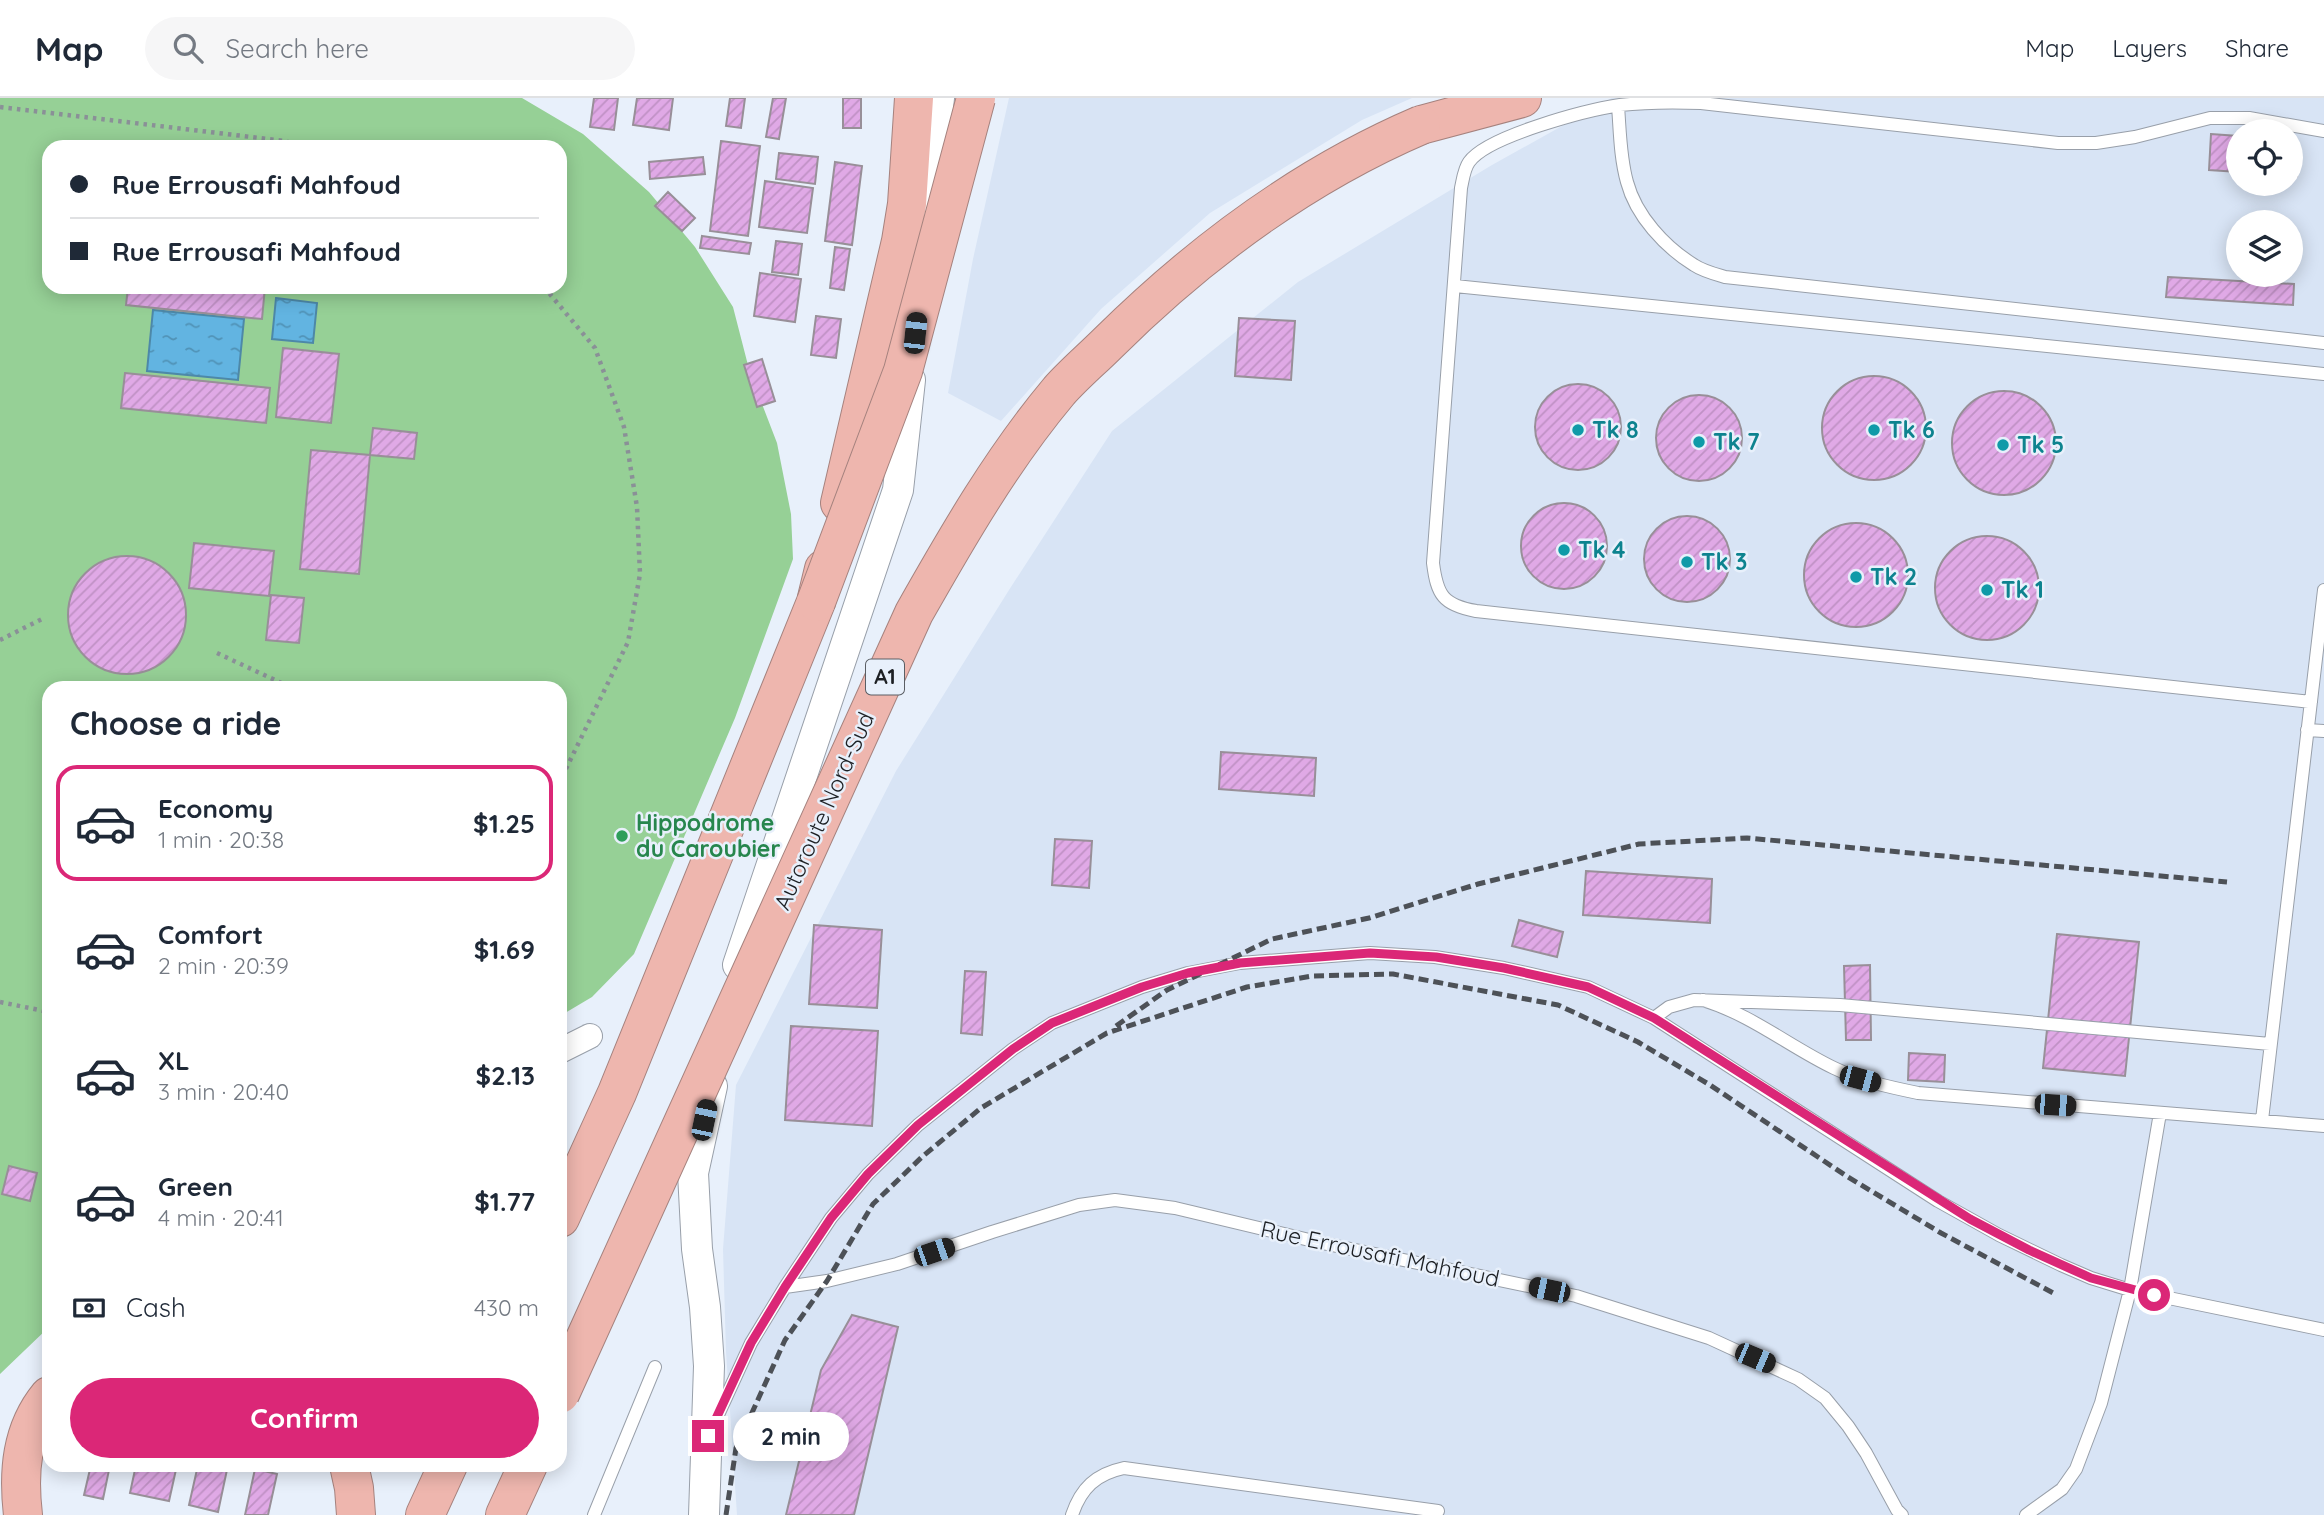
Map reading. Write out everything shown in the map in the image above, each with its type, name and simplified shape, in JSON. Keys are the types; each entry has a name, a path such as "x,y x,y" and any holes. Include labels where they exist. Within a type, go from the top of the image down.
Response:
{"highway":[{"path":"816,602 901,241 907,204 914,98"},
{"path":"567,1203 617,1093 816,602 903,371 976,98"},
{"path":"1420,125 1470,98"},
{"path":"1420,125 1522,98"},
{"name":"Autoroute Nord-Sud","path":"567,1379 914,613 964,524 1014,450 1060,390 1154,298 1244,227 1354,156 1420,125"},
{"path":"23,1515 23,1448 36,1412 42,1405"},
{"path":"351,1472 356,1515"},
{"path":"425,1515 445,1472"},
{"path":"505,1515 525,1472"}],"street":[{"path":"704,1515 709,1366 697,1249 693,1173 739,961 898,490 939,98"},
{"path":"567,1048 590,1036"}],"lane":[{"path":"2311,702 1490,613 1459,608 1442,597 1433,563 1461,188 1468,162 1481,149 1572,116 1619,106 1662,102 1701,103 2058,143 2096,143 2135,137 2210,118 2249,118 2324,131"},
{"path":"1619,106 1621,149 1627,184 1643,218 1673,250 1697,267 1725,277 2324,342"},
{"path":"1455,286 2324,374"},
{"path":"2262,1120 2324,590"},
{"path":"2308,730 2324,732"},
{"path":"708,1436 751,1343 831,1218 868,1174 918,1125 1013,1049 1052,1023 1142,987 1188,973 1240,963 1370,953 1436,957 1504,968 1588,987 1654,1018 1970,1219 2061,1265 2130,1290 2324,1330"},
{"path":"1654,1018 1677,1004 1703,1000 1840,1004 2270,1044"},
{"path":"1703,1000 1754,1022 1831,1067 1888,1087 1954,1097 2324,1126"},
{"path":"2026,1515 2062,1489 2076,1469 2101,1404 2130,1290 2160,1113"},
{"name":"Rue Errousafi Mahfoud","path":"785,1287 827,1281 897,1264 1079,1205 1115,1200 1175,1208 1322,1243 1576,1296 1709,1338 1798,1379 1825,1398 1854,1435 1902,1515"},
{"path":"594,1515 654,1367"},
{"path":"1072,1515 1084,1488 1109,1471 1124,1468 1438,1511"}],"path":[{"path":"0,107 277,140"},
{"path":"550,294 595,348 624,427 637,507 640,575 628,642 567,767"},
{"path":"0,640 44,618"},
{"path":"216,653 277,681"},
{"path":"0,1002 42,1011"}],"shaded area":[{"path":"1009,98 1412,98 1362,120 1210,213 1101,309 1001,421 948,393 973,259"},
{"path":"1612,98 2324,98 2324,1515 737,1515 726,1352 723,1249 736,1085 896,771 1112,431 1298,282 1492,165"}],"green space":[{"name":"Hippodrome du Caroubier","path":"0,98 522,98 583,134 649,192 695,247 733,307 750,373 777,443 791,514 793,559 735,718 634,954 592,997 567,1012 567,681 42,681 42,1334 0,1374"}],"water":[{"path":"276,298 317,303 313,343 272,339"},
{"path":"153,310 244,319 238,380 147,371"}],"building":[{"path":"594,98 618,98 614,130 590,127"},
{"path":"637,98 673,98 669,130 633,125"},
{"path":"730,98 745,98 741,128 726,126"},
{"path":"773,98 786,98 779,139 766,137"},
{"path":"843,98 861,98 861,128 843,128"},
{"path":"2211,134 2226,135 2226,171 2209,170"},
{"path":"721,141 760,146 748,236 710,231"},
{"path":"779,153 818,157 815,184 776,179"},
{"path":"703,157 705,174 650,179 649,162"},
{"path":"835,162 862,166 852,245 825,241"},
{"path":"765,181 813,188 807,233 759,227"},
{"path":"668,192 695,218 682,231 655,206"},
{"path":"702,236 751,243 749,254 700,248"},
{"path":"776,241 802,244 798,275 772,272"},
{"path":"835,247 850,249 844,290 830,288"},
{"path":"760,273 801,279 795,322 754,316"},
{"path":"2168,277 2226,280 2226,287 2294,287 2293,305 2166,297"},
{"path":"127,294 264,294 262,319 126,305"},
{"path":"816,316 841,319 836,358 811,355"},
{"path":"1239,318 1295,321 1291,380 1235,376"},
{"path":"283,348 339,354 331,423 276,417"},
{"path":"762,359 775,401 757,407 744,365"},
{"path":"125,373 270,388 266,423 121,408"},
{"name":"Tk 6","path":"1874,376 1894,380 1911,391 1922,408 1926,428 1922,448 1911,465 1894,476 1874,480 1854,476 1837,465 1826,448 1822,428 1826,408 1837,391 1854,380"},
{"name":"Tk 8","path":"1578,384 1602,391 1614,403 1621,427 1614,451 1602,463 1578,470 1554,463 1542,451 1535,427 1542,403 1554,391"},
{"name":"Tk 5","path":"2004,391 2024,395 2041,406 2052,423 2056,443 2052,463 2041,480 2024,491 2004,495 1984,491 1967,480 1956,463 1952,443 1956,423 1967,406 1984,395"},
{"name":"Tk 7","path":"1699,395 1723,402 1735,414 1742,438 1735,462 1723,474 1699,481 1675,474 1663,462 1656,438 1663,414 1675,402"},
{"path":"373,428 417,433 414,459 370,455"},
{"path":"311,450 370,455 359,574 300,569"},
{"name":"Tk 4","path":"1564,503 1588,510 1600,522 1607,546 1600,570 1588,582 1564,589 1540,582 1528,570 1521,546 1528,522 1540,510"},
{"name":"Tk 3","path":"1687,516 1711,523 1723,535 1730,559 1723,583 1711,595 1687,602 1663,595 1651,583 1644,559 1651,535 1663,523"},
{"name":"Tk 2","path":"1856,523 1876,527 1893,538 1904,555 1908,575 1904,595 1893,612 1876,623 1856,627 1836,623 1819,612 1808,595 1804,575 1808,555 1819,538 1836,527"},
{"name":"Tk 1","path":"1987,536 2007,540 2024,551 2035,568 2039,588 2035,608 2024,625 2007,636 1987,640 1967,636 1950,625 1939,608 1935,588 1939,568 1950,551 1967,540"},
{"path":"194,543 274,551 269,596 189,588"},
{"path":"127,556 150,560 169,573 182,592 186,615 182,638 169,657 150,670 127,674 104,670 85,657 72,638 68,615 72,592 85,573 104,560"},
{"path":"271,595 304,598 299,643 266,640"},
{"path":"1221,752 1316,758 1314,796 1219,789"},
{"path":"1055,839 1092,841 1089,888 1052,885"},
{"path":"1586,871 1712,879 1710,923 1583,915"},
{"path":"1519,920 1563,932 1557,957 1512,946"},
{"path":"814,925 882,930 877,1008 809,1004"},
{"path":"2057,934 2139,942 2125,1076 2043,1068"},
{"path":"1870,965 1871,1040 1846,1040 1844,966"},
{"path":"965,971 986,972 982,1035 961,1033"},
{"path":"791,1026 878,1031 872,1126 785,1120"},
{"path":"1909,1053 1945,1055 1944,1082 1908,1080"},
{"path":"9,1166 37,1173 30,1201 2,1194"},
{"path":"852,1315 898,1327 854,1515 786,1515 821,1370"},
{"path":"89,1472 109,1472 103,1499 84,1495"},
{"path":"134,1472 175,1472 169,1501 130,1493"},
{"path":"196,1472 227,1472 218,1512 189,1505"},
{"path":"254,1472 277,1474 268,1515 245,1515"}],"railway":[{"path":"1116,1026 1167,990 1272,939 1369,918 1478,884 1639,844 1747,838 2227,882"},
{"path":"726,1515 736,1448 785,1340 827,1281 873,1204 923,1156 981,1108 1107,1033 1247,987 1312,976 1393,974 1558,1005 1638,1042 1710,1085 1848,1177 1941,1233 2057,1295"}],"place":[{"name":"Tk 8","path":"1578,430"},
{"name":"Tk 6","path":"1874,430"},
{"name":"Tk 7","path":"1699,442"},
{"name":"Tk 5","path":"2003,445"},
{"name":"Tk 4","path":"1564,550"},
{"name":"Tk 3","path":"1687,562"},
{"name":"Tk 2","path":"1856,577"},
{"name":"Tk 1","path":"1987,590"},
{"name":"Hippodrome du Caroubier","path":"622,836"}],"route":[{"path":"708,1436 751,1343 831,1218 868,1174 918,1125 1013,1049 1052,1023 1142,987 1188,973 1240,963 1370,953 1436,957 1504,968 1588,987 1654,1018 1970,1219 2091,1278 2154,1295"}]}
